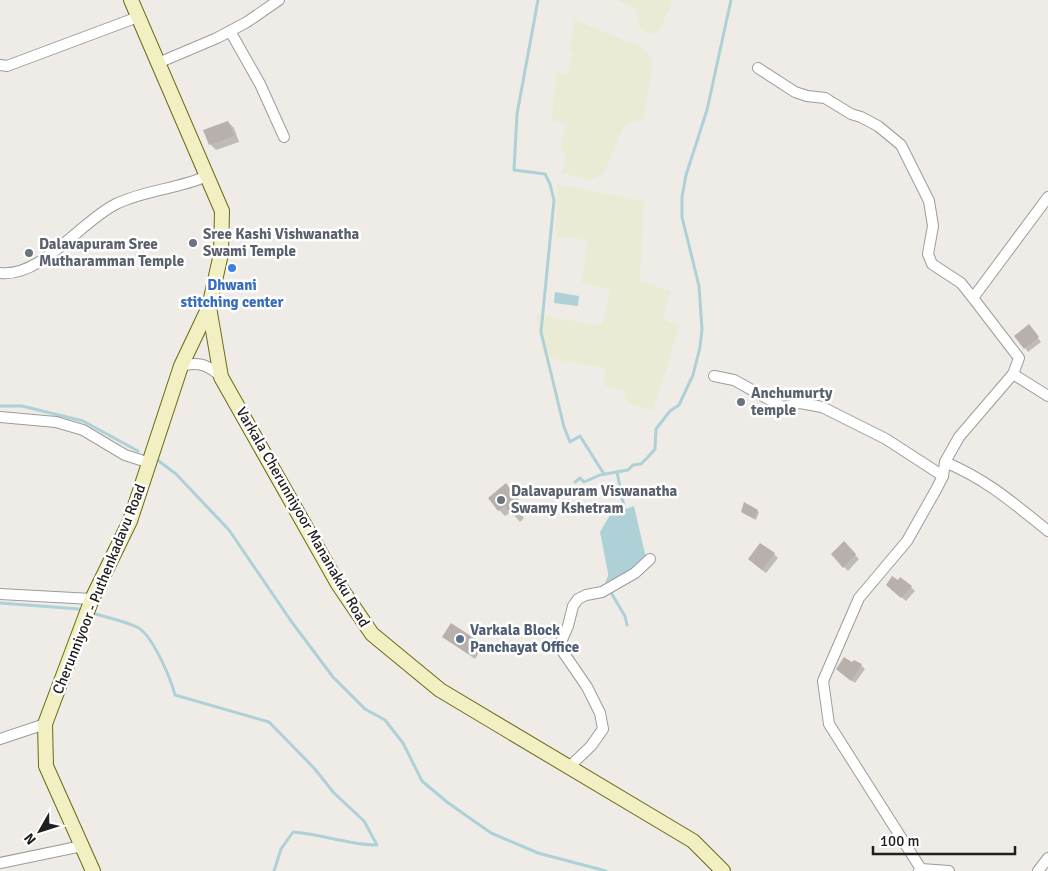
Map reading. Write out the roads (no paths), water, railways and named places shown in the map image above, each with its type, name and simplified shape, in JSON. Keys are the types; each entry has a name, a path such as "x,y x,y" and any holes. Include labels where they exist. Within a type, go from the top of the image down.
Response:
{"main road":[{"name":"Varkala Cherunniyoor Mananakku Road","path":"130,0 222,211 221,254 208,307 221,377 338,584 375,639 440,690 693,840 723,871"},
{"name":"Cherunniyoor - Puthenkadavu Road","path":"93,871 46,766 45,724 92,599 130,521 182,366 208,307"}],"street":[{"path":"158,62 230,31 279,0"},
{"path":"0,65 7,66 138,17"},
{"path":"230,31 260,84 284,137"},
{"path":"758,68 795,92 807,96 825,98 851,114 878,126 901,145 928,201 933,226 928,254 932,264 961,283 1019,358 1013,374 959,437 945,462 943,476 907,541 859,598 823,681 829,724 920,870 949,871"},
{"path":"0,273 12,274 45,257 115,204 168,187 189,184 207,176"},
{"path":"973,298 1048,197"},
{"path":"182,366 196,363 206,365 221,377"},
{"path":"1013,374 1048,396"},
{"path":"714,376 734,380 783,407 800,403 822,407 886,439 943,476"},
{"path":"0,417 56,422 83,430 125,454 150,463"},
{"path":"945,462 971,473 1009,497 1048,531"},
{"path":"569,767 591,746 603,728 600,713 587,687 563,652 561,642 568,626 573,606 586,595 603,592 635,573 650,560"},
{"path":"0,594 92,599"},
{"path":"0,739 45,724"},
{"path":"0,863 82,846"},
{"path":"1038,871 1048,858"}],"water":[{"path":"555,292 579,296 578,306 554,303"},
{"path":"634,506 646,558 610,583 600,532 610,515"}],"waterway":[{"path":"538,0 517,114 514,170 545,174 550,184 554,200 541,332 564,427 570,442 580,436 604,474"},
{"path":"575,482 580,478 584,482 600,475 628,470 633,465 641,464 655,449 656,429 670,411 679,405 693,375 702,329 699,286 682,217 682,197 686,175 707,110 731,0"},
{"path":"0,406 22,406 83,421 138,451"},
{"path":"155,458 176,474 229,530 291,621 333,677 365,709 385,720 403,743 422,781 447,802 491,833 538,853 606,871"},
{"path":"617,472 625,512"},
{"path":"607,587 611,572"},
{"path":"610,591 625,616 627,625"},
{"path":"0,603 79,609"},
{"path":"96,614 122,621 143,631 155,647 175,695 269,722 314,768 334,793 364,821 377,845 367,845 293,832 281,849 274,871"}],"place":[{"name":"Sree Kashi Vishwanatha Swami Temple","path":"193,243"},
{"name":"Dalavapuram Sree Mutharamman Temple","path":"29,253"},
{"name":"Dhwani stitching center","path":"232,268"},
{"name":"Anchumurty temple","path":"741,402"},
{"name":"Dalavapuram Viswanatha Swamy Kshetram","path":"501,500"},
{"name":"Varkala Block Panchayat Office","path":"460,639"}]}
